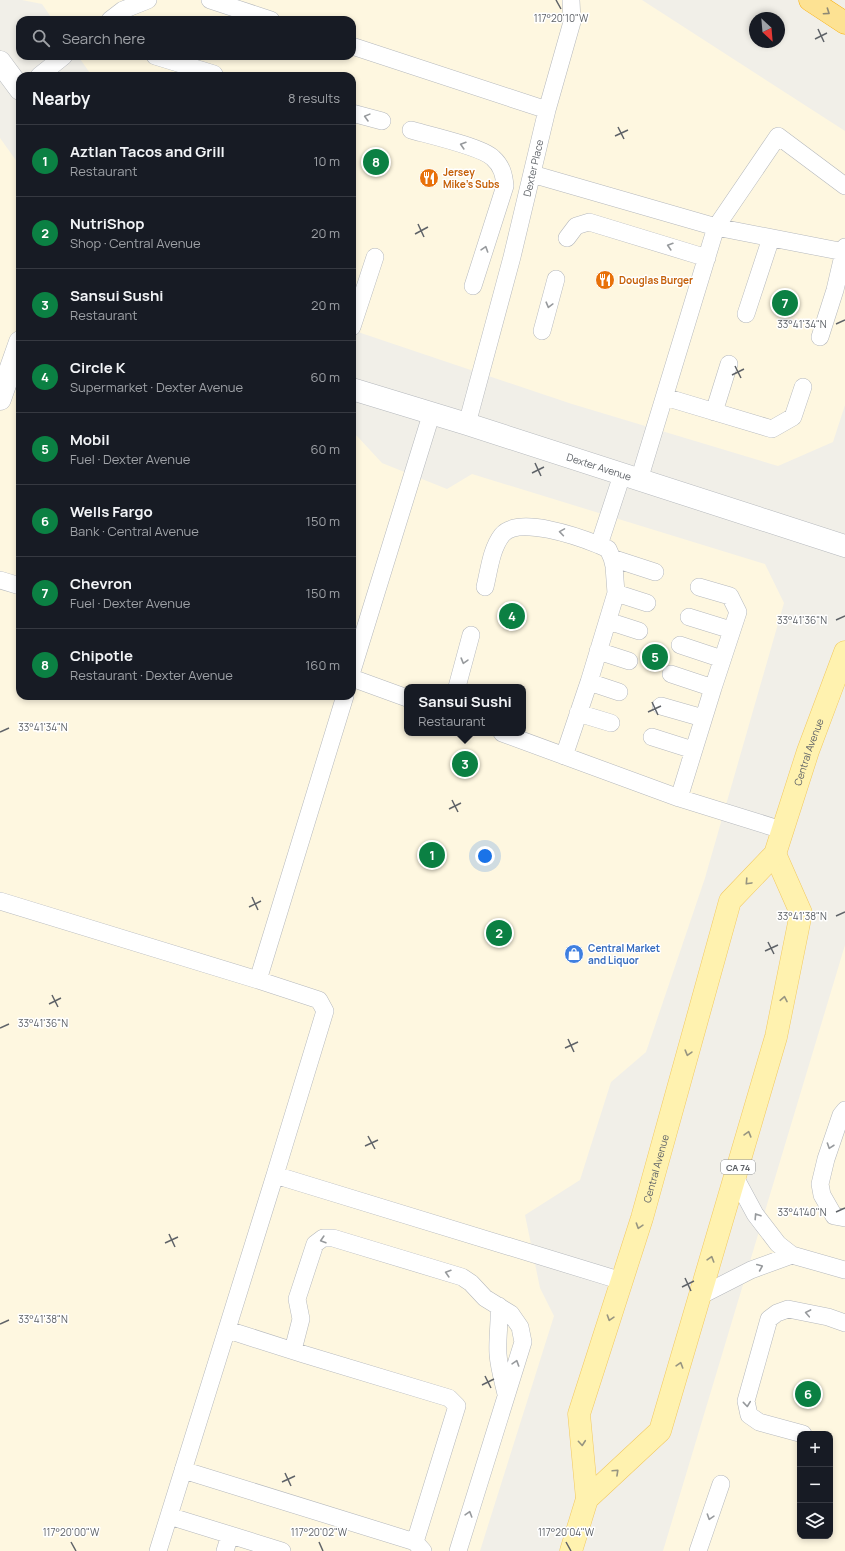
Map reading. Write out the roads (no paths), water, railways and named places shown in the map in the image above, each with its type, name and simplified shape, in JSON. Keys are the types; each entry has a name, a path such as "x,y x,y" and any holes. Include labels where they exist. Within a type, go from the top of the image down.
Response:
{"highway":[{"path":"810,0 845,23"}],"main road":[{"name":"Central Avenue","path":"571,1551 587,1499 579,1414 642,1218 730,901 775,854 808,752 845,652"},
{"name":"Central Avenue","path":"587,1499 660,1431 776,1037 801,913 775,854"}],"street":[{"path":"0,62 16,84"},
{"path":"0,399 16,353"},
{"name":"Dexter Avenue","path":"356,390 432,412 845,546"}],"lane":[{"path":"118,10 148,0"},
{"path":"210,0 259,16"},
{"name":"Dexter Place","path":"467,424 512,257 547,110 572,22 571,0"},
{"path":"356,47 547,110"},
{"path":"44,72 59,60"},
{"path":"169,60 208,72"},
{"path":"356,114 382,121"},
{"path":"411,130 476,149 493,157 501,168 505,186 473,286"},
{"path":"599,544 631,477 665,397 716,227 778,136 845,186"},
{"path":"532,174 716,227 771,238 844,249 835,290 820,337"},
{"path":"567,238 576,226 589,222 707,258"},
{"path":"746,314 771,238"},
{"path":"356,315 375,257"},
{"path":"542,331 556,279"},
{"path":"714,412 730,364"},
{"path":"665,397 772,429 793,417 803,387"},
{"path":"356,659 432,412"},
{"path":"485,587 496,546 503,534 511,529 523,526 570,534 599,544 608,549 614,566 616,593 589,682 564,756"},
{"path":"612,558 655,572"},
{"path":"0,580 16,585"},
{"path":"679,798 703,718 738,612 730,596 699,587"},
{"path":"616,593 647,603"},
{"path":"689,617 731,630"},
{"path":"608,621 639,631"},
{"path":"458,684 471,635"},
{"path":"680,645 722,659"},
{"path":"598,651 628,661"},
{"path":"671,674 713,688"},
{"path":"356,679 404,697"},
{"path":"589,682 619,692"},
{"path":"258,980 343,700"},
{"path":"661,706 703,718"},
{"path":"578,713 611,723"},
{"path":"510,736 679,798 782,830"},
{"path":"652,737 693,750"},
{"path":"0,901 319,1000 325,1012 228,1330 158,1551"},
{"path":"845,1110 841,1115 820,1184 822,1195 834,1216 845,1218"},
{"path":"275,1175 622,1281"},
{"path":"735,1177 755,1214 778,1244 792,1255 845,1270"},
{"path":"293,1350 301,1318 297,1299 315,1244 323,1238 333,1238 462,1277 471,1283 485,1298 511,1314 520,1327 523,1342 458,1551"},
{"path":"700,1296 751,1270 792,1255"},
{"path":"499,1306 500,1321 498,1352 506,1395"},
{"path":"797,1432 759,1422 749,1415 746,1401 769,1319 777,1313 788,1309 828,1317 845,1323"},
{"path":"183,1470 419,1547 457,1406 448,1398 228,1330"},
{"path":"698,1551 721,1484"},
{"path":"169,1516 282,1551"},
{"path":"225,1551 230,1535"}],"place":[{"name":"Chipotle","path":"376,162"},
{"name":"Jersey Mike's Subs","path":"429,178"},
{"name":"Douglas Burger","path":"605,280"},
{"name":"Chevron","path":"785,303"},
{"name":"Circle K","path":"512,616"},
{"name":"Mobil","path":"655,657"},
{"name":"Sansui Sushi","path":"465,764"},
{"name":"Aztlan Tacos and Grill","path":"432,855"},
{"name":"NutriShop","path":"499,933"},
{"name":"Central Market and Liquor","path":"574,954"},
{"name":"Wells Fargo","path":"808,1394"}]}
